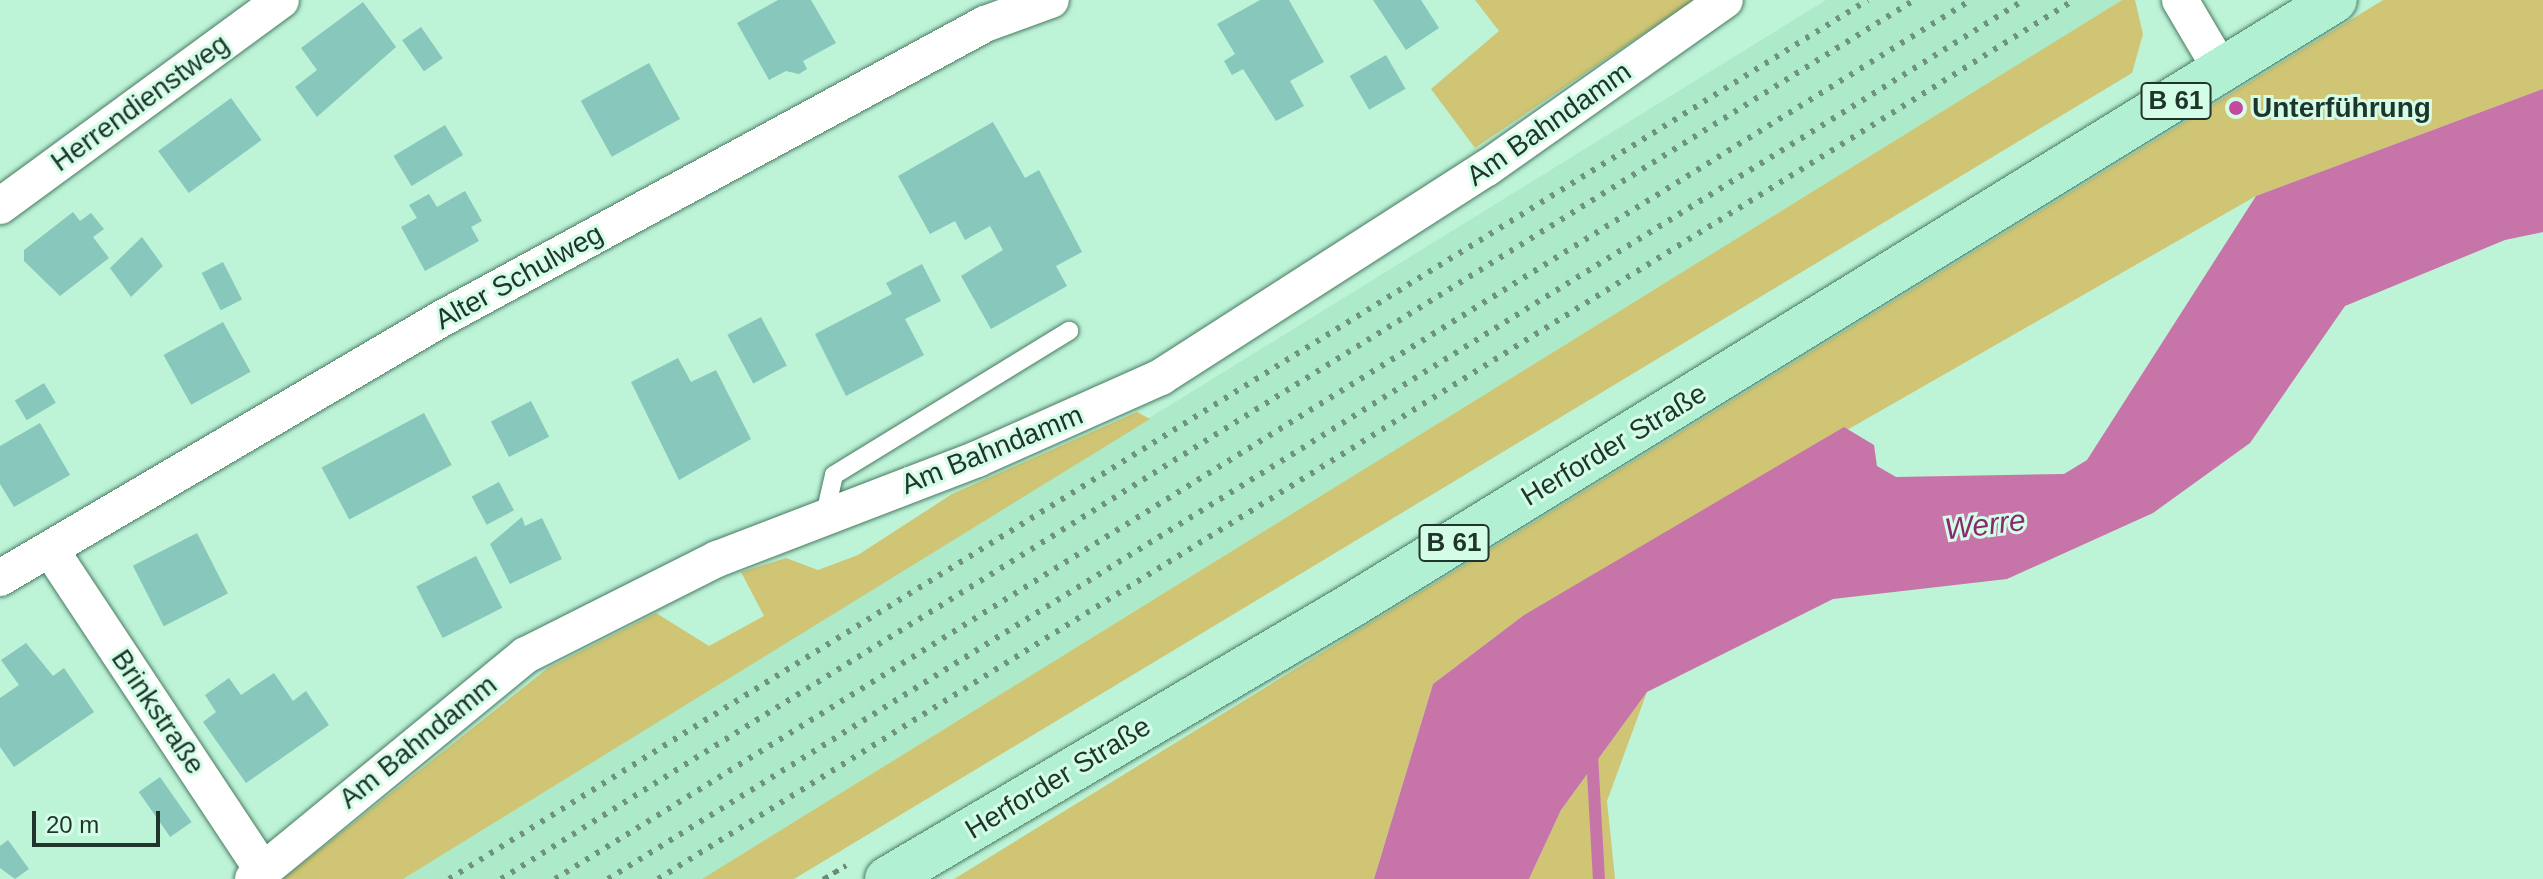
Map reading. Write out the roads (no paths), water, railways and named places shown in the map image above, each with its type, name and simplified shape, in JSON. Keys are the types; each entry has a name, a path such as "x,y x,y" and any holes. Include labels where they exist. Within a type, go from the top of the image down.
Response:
{"main road":[{"name":"Herforder Straße","path":"887,879 2223,73 2335,0"}],"street":[{"name":"Herrendienstweg","path":"0,206 281,0"},
{"name":"Alter Schulweg","path":"0,578 52,552 454,312 985,24 1051,0"},
{"name":"Am Bahndamm","path":"258,875 526,655 825,514 977,459 1161,377 1487,168 1725,0"},
{"path":"2180,0 2223,73"},
{"name":"Brinkstraße","path":"52,552 258,875"}],"lane":[{"path":"825,514 834,475 1069,331"}],"water":[{"name":"Werre","path":"2543,89 2543,232 2505,240 2345,306 2250,443 2153,513 2007,579 1833,599 1647,692 1561,810 1529,879 1374,879 1433,684 1524,615 1844,427 1874,445 1877,466 1896,477 2064,474 2087,460 2256,196"}],"waterway":[{"path":"1592,755 1599,879"}],"railway":[{"path":"449,879 1868,0"},
{"path":"501,879 1914,0"},
{"path":"555,879 1971,0"},
{"path":"608,879 2024,0"},
{"path":"658,879 2074,0"}],"place":[{"name":"Unterführung","path":"2236,108"}]}
